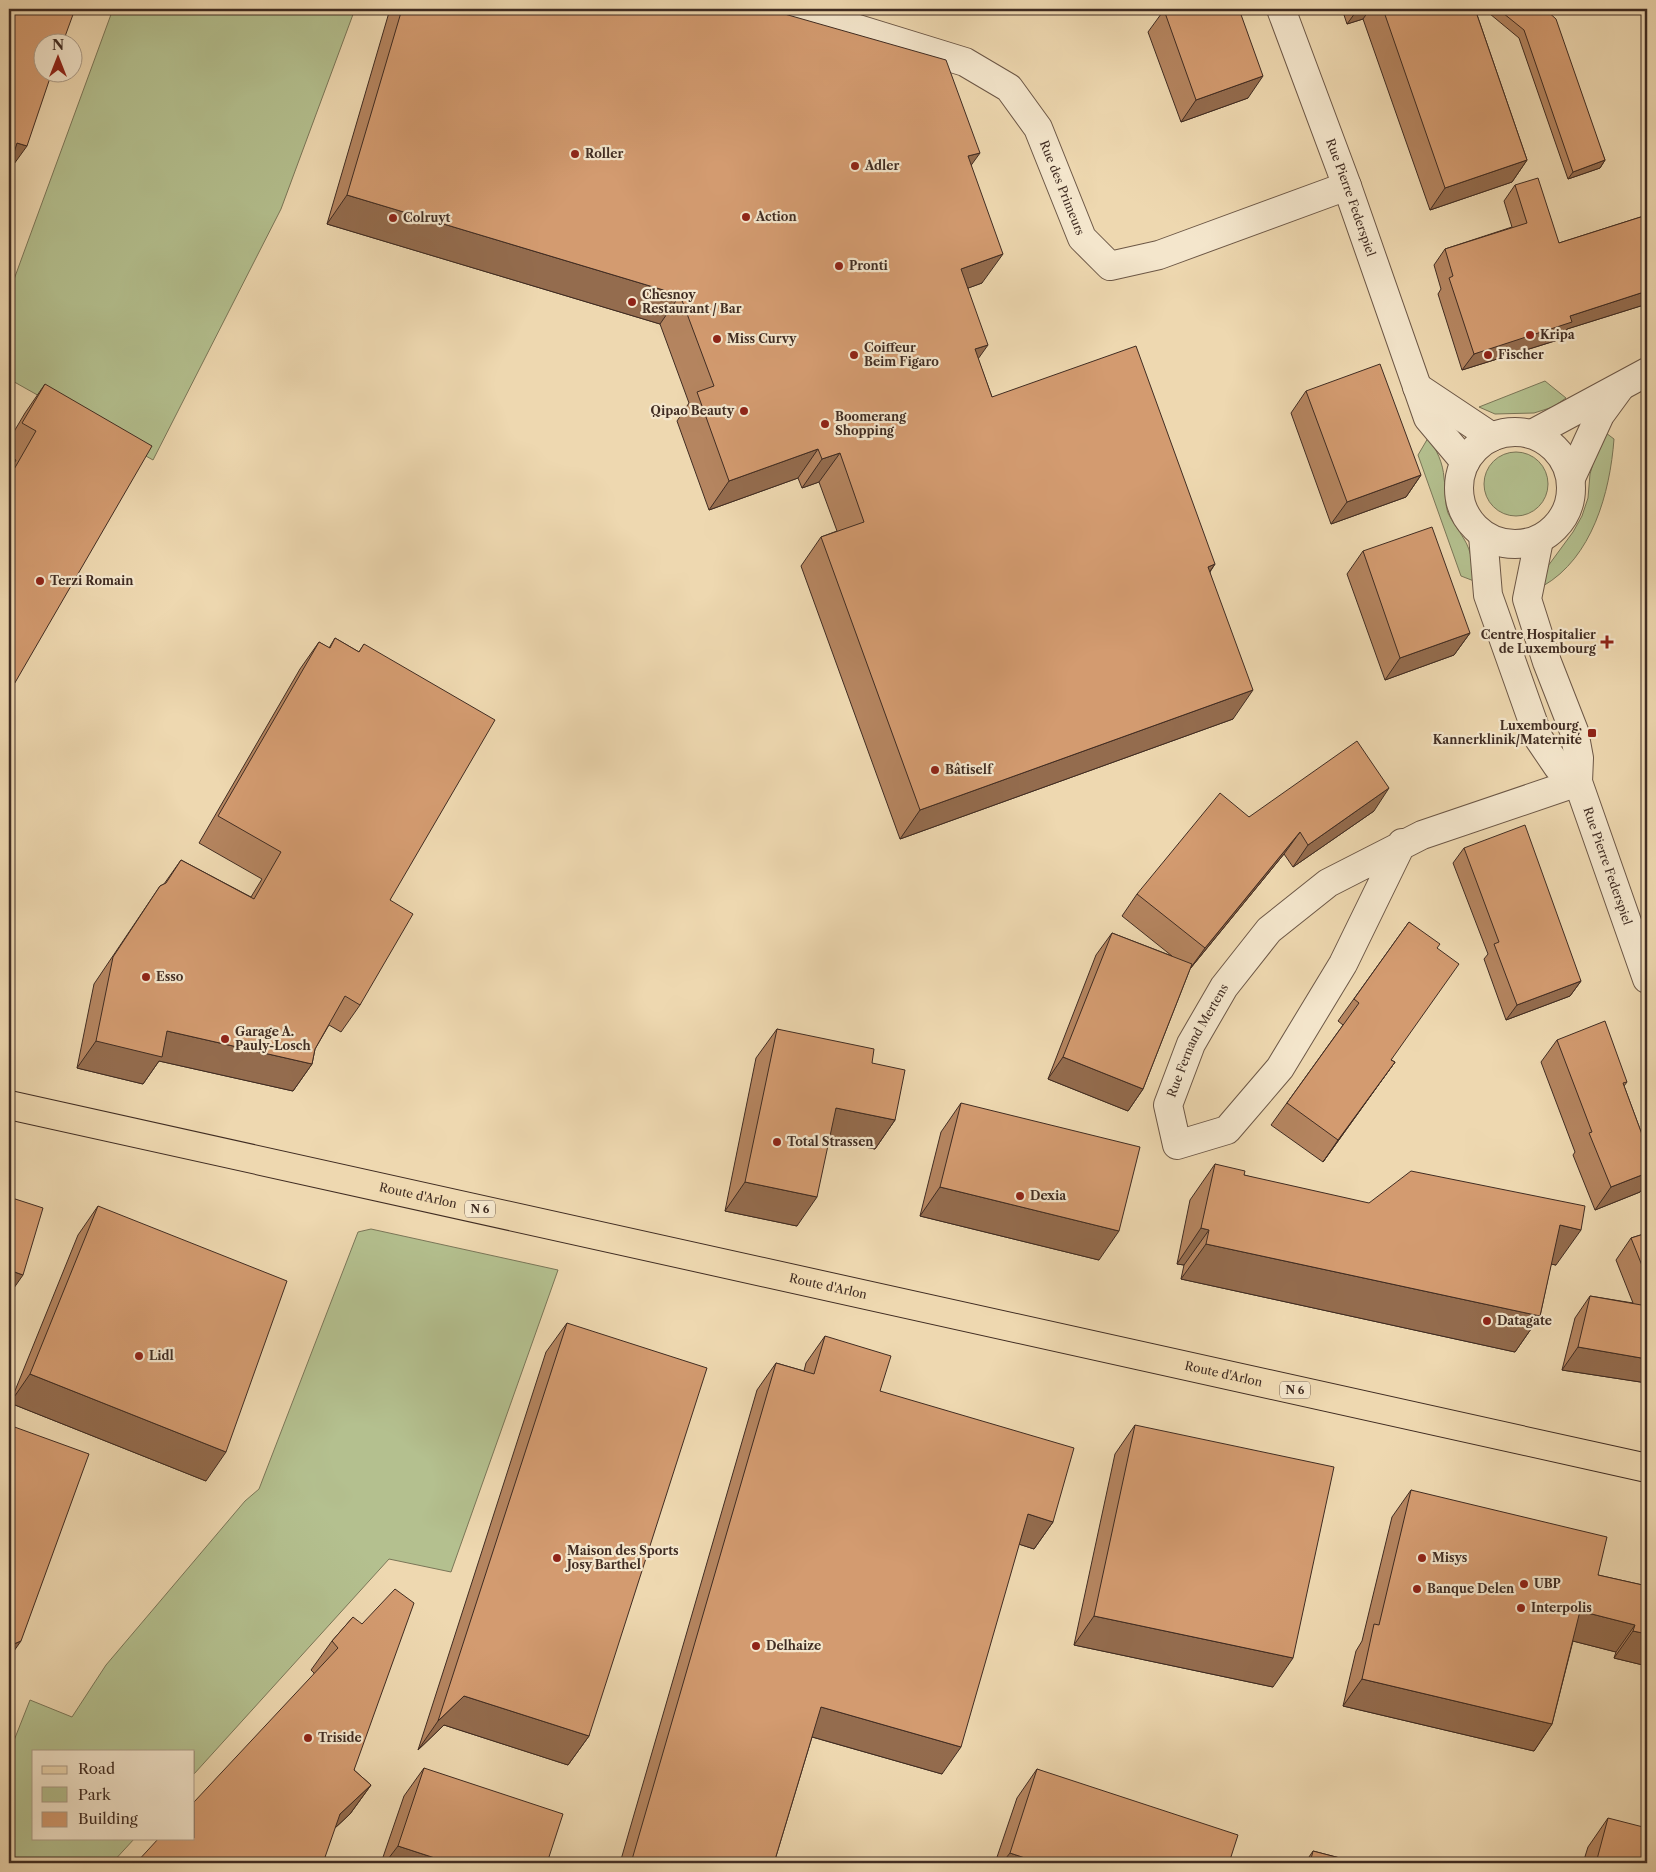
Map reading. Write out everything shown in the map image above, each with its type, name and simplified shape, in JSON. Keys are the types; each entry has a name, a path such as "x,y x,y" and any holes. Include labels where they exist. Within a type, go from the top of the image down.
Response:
{"main road":[{"name":"Route d'Arlon","path":"9,1105 1644,1465"}],"street":[{"name":"Rue des Primeurs","path":"793,9 965,62 1009,88 1038,128 1082,238 1110,266 1159,255 1347,186"},
{"name":"Rue Pierre Federspiel","path":"1281,9 1347,186 1428,418 1465,462"},
{"path":"1532,434 1647,372"},
{"path":"1571,478 1600,415 1623,384"},
{"path":"1417,387 1492,437"},
{"path":"1511,432 1532,434 1550,444 1564,459 1571,478 1572,497 1566,514 1554,529 1540,540 1520,545 1501,543 1483,535 1468,521 1460,502 1459,482 1465,462 1476,447 1492,437 1511,432"},
{"path":"1483,535 1488,595 1539,739 1558,767 1578,782"},
{"name":"Rue Pierre Federspiel","path":"1540,540 1527,599 1547,662 1574,731 1579,758 1578,782 1647,979"},
{"name":"Rue Fernand Mertens","path":"1402,843 1343,964 1280,1068 1227,1130 1177,1145 1168,1105 1191,1044 1224,987 1269,930 1328,883 1402,843 1578,782"}],"green space":[{"path":"113,9 355,9 281,209 153,460 9,379 9,293"},
{"path":"1545,381 1566,398 1553,407 1534,413 1495,414 1479,407"},
{"path":"1606,433 1614,439 1612,460 1603,502 1595,522 1586,541 1574,559 1560,574 1543,586 1548,566 1573,532 1582,516 1588,498 1590,474 1596,453"},
{"path":"1428,438 1441,462 1448,513 1469,549 1474,581 1461,576 1418,455"},
{"path":"1516,452 1528,454 1539,461 1546,472 1548,484 1546,496 1539,507 1528,514 1516,516 1504,514 1493,507 1486,496 1484,484 1486,472 1493,461 1504,454"},
{"path":"371,1229 558,1270 451,1572 389,1559 195,1773 195,1750 32,1750 32,1840 133,1840 112,1863 9,1863 9,1753 30,1700 72,1717 106,1665 245,1501 259,1489 358,1232"}],"building":[{"path":"9,9 75,9 67,32 32,32 32,82 49,82 27,146 17,143 9,169"},
{"name":"Boomerang Shopping","path":"402,9 767,9 946,60 980,153 968,156 1003,254 961,269 988,345 975,349 992,397 1136,346 1215,564 1208,567 1253,690 920,810 821,537 864,522 840,453 822,459 818,449 729,481 697,392 714,386 680,295 347,195"},
{"path":"1239,9 1263,76 1196,100 1164,10"},
{"path":"1383,9 1475,9 1527,160 1445,188"},
{"path":"1498,9 1545,9 1556,19 1605,160 1573,172 1524,30"},
{"path":"1538,178 1559,243 1647,215 1647,291 1570,316 1572,322 1474,354 1449,278 1453,276 1445,249 1527,223 1515,185"},
{"path":"1380,364 1421,475 1347,502 1306,391"},
{"name":"Terzi Romain","path":"45,384 152,446 9,693 9,478 36,431 22,423"},
{"path":"1432,527 1470,633 1400,658 1363,551"},
{"path":"335,638 359,652 364,644 495,720 390,900 413,914 360,1005 345,996 315,1049 312,1064 167,1031 162,1057 96,1041 113,957 160,886 166,883 181,860 254,899 281,852 218,816 319,642 330,648"},
{"path":"1357,741 1389,788 1308,845 1300,832 1205,948 1137,894 1220,793 1249,817"},
{"path":"1525,825 1581,981 1517,1005 1494,944 1499,942 1464,848"},
{"path":"1409,922 1440,944 1437,948 1459,964 1391,1060 1395,1062 1338,1140 1287,1103 1359,1003 1354,999"},
{"path":"1112,933 1192,964 1143,1089 1063,1057"},
{"path":"1605,1021 1627,1082 1623,1083 1647,1148 1647,1173 1611,1187 1589,1133 1592,1132 1557,1040"},
{"name":"Total Strassen","path":"777,1029 874,1049 872,1063 905,1070 895,1120 836,1108 817,1197 745,1182"},
{"path":"961,1103 1140,1147 1119,1231 940,1187"},
{"path":"1215,1164 1245,1171 1244,1175 1369,1203 1411,1171 1585,1206 1581,1230 1560,1225 1540,1316 1206,1244 1209,1230 1201,1228"},
{"path":"9,1197 43,1208 23,1275 9,1270"},
{"name":"Lidl","path":"98,1206 287,1281 226,1452 30,1374"},
{"path":"1647,1233 1647,1278 1631,1238"},
{"path":"1590,1296 1647,1306 1647,1359 1578,1347"},
{"name":"Maison des Sports Josy Barthel","path":"567,1323 707,1368 589,1736 464,1696 438,1721"},
{"path":"825,1336 891,1356 880,1391 1074,1448 1053,1522 1028,1514 961,1747 821,1707 774,1863 631,1863 776,1363 814,1374"},
{"path":"9,1425 89,1454 21,1641 9,1646"},
{"path":"1135,1425 1334,1467 1293,1658 1094,1616"},
{"path":"1411,1490 1607,1537 1598,1575 1647,1586 1647,1634 1633,1631 1635,1625 1580,1611 1552,1724 1362,1679 1374,1624 1379,1625"},
{"name":"Triside","path":"395,1589 414,1603 354,1770 371,1785 340,1814 323,1863 136,1863 157,1840 195,1840 195,1801 338,1648 332,1641 353,1617 362,1624"},
{"path":"424,1768 563,1814 547,1863 443,1863 444,1861 398,1846"},
{"path":"1037,1769 1238,1835 1229,1863 1040,1863 1010,1853"},
{"path":"1608,1818 1647,1828 1647,1863 1596,1863"},
{"path":"1313,1851 1359,1863 1310,1863"}],"place":[{"name":"Roller","path":"575,154"},
{"name":"Adler","path":"855,166"},
{"name":"Action","path":"746,217"},
{"name":"Colruyt","path":"393,218"},
{"name":"Pronti","path":"839,266"},
{"name":"Chesnoy Restaurant / Bar","path":"632,302"},
{"name":"Kripa","path":"1530,335"},
{"name":"Miss Curvy","path":"717,339"},
{"name":"Coiffeur Beim Figaro","path":"854,355"},
{"name":"Fischer","path":"1488,355"},
{"name":"Qipao Beauty","path":"744,411"},
{"name":"Boomerang Shopping","path":"825,424"},
{"name":"Terzi Romain","path":"40,581"},
{"name":"Centre Hospitalier de Luxembourg","path":"1607,642"},
{"name":"Luxembourg, Kannerklinik/Maternité","path":"1592,733"},
{"name":"Bâtiself","path":"935,770"},
{"name":"Esso","path":"146,977"},
{"name":"Garage A. Pauly-Losch","path":"225,1039"},
{"name":"Total Strassen","path":"777,1142"},
{"name":"Dexia","path":"1020,1196"},
{"name":"Datagate","path":"1487,1321"},
{"name":"Lidl","path":"139,1356"},
{"name":"Maison des Sports Josy Barthel","path":"557,1558"},
{"name":"Misys","path":"1422,1558"},
{"name":"UBP","path":"1524,1584"},
{"name":"Banque Delen","path":"1417,1589"},
{"name":"Interpolis","path":"1521,1608"},
{"name":"Delhaize","path":"756,1646"},
{"name":"Triside","path":"308,1738"}]}
